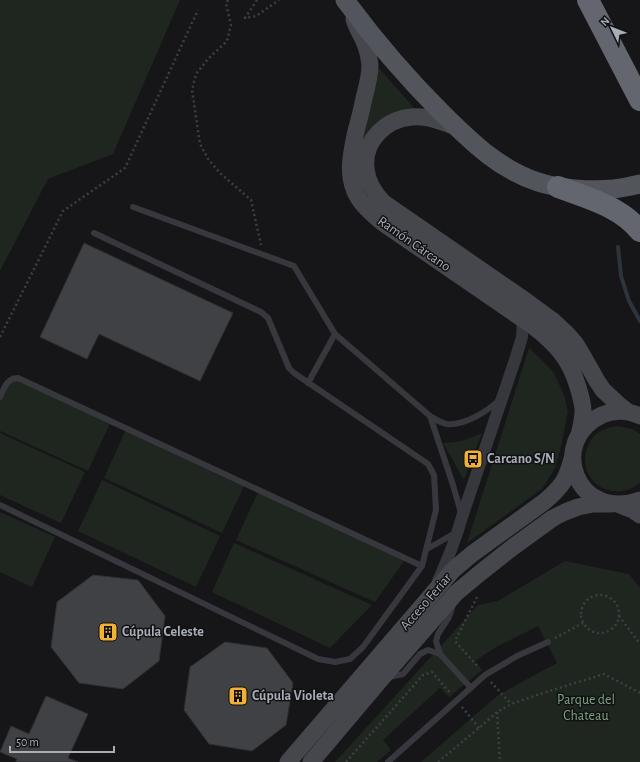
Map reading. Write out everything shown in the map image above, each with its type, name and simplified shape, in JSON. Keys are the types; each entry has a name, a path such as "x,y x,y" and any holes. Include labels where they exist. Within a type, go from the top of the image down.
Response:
{"highway":[{"path":"588,0 640,100"},
{"path":"558,187 606,205 631,222 640,231"}],"main road":[{"path":"348,4 393,61 423,94 488,156 505,167 538,182 558,187 586,190 613,189 640,184"},
{"name":"Ramón Cárcano","path":"348,4 356,26 366,45 370,65 369,76 350,162 350,173 356,193 366,208 383,223 533,326 560,350 571,367 579,389 583,409 579,435"},
{"name":"Ramón Cárcano","path":"456,127 434,119 420,116 402,118 384,127 372,141 366,160 367,177 374,191 384,203 560,327 575,343 600,386 610,397 634,414"},
{"path":"579,435 595,418 605,414 616,412 634,414"},
{"name":"Acceso Feriar","path":"288,762 453,570 472,554 554,494 562,485 567,476 579,435"},
{"path":"573,455 577,477 582,487 590,495 600,501 633,510 640,515"},
{"path":"615,504 630,503 640,500"},
{"name":"Acceso Feriar","path":"311,762 456,593 541,526 564,512 593,504 615,504"}],"street":[{"path":"432,595 458,531 503,396 522,337 523,319"}],"lane":[{"path":"133,207 294,266 335,334 430,416 437,420 447,424 465,421 488,409 503,396"},
{"path":"0,505 318,659 335,662 350,659 363,647 422,566 436,510 434,475 428,464 294,373 289,368 268,318 260,312 94,233"},
{"path":"308,383 335,334"},
{"path":"0,397 9,380 18,378 422,566"},
{"path":"430,416 462,517"},
{"path":"427,549 458,531"},
{"path":"456,593 449,616 438,634 436,641 440,654 471,688"},
{"path":"388,762 485,675 517,656 548,642"},
{"path":"382,678 403,674 420,654 428,650 440,654"}],"path":[{"path":"228,0 226,4 231,25 227,41 208,58 196,74 192,90 200,144 208,159 220,173 251,200 263,255"},
{"path":"257,0 245,18 256,16 279,0"},
{"path":"0,337 63,210 125,168 198,10"},
{"path":"480,573 483,584 455,641 511,704"},
{"path":"596,595 604,595 610,598 616,603 619,609 619,616 614,627 604,633 592,632 583,623 581,609 584,603 596,595"},
{"path":"619,616 640,644"},
{"path":"548,642 583,623"},
{"path":"346,762 423,675 432,672 479,728"},
{"path":"438,762 497,712 511,704 540,694 604,674 640,693"},
{"path":"497,712 500,762"}],"green space":[{"path":"0,0 180,0 113,154 48,179 0,271"},
{"path":"378,67 415,109 359,156"},
{"path":"529,348 554,373 564,395 568,411 555,468 542,489 467,543"},
{"path":"12,375 111,421 88,471 0,431 0,401"},
{"path":"615,426 625,427 640,434 640,483 630,489 619,491 608,490 599,486 592,479 587,470 585,460 587,448 594,436 602,430"},
{"path":"127,427 246,482 222,533 104,478"},
{"path":"0,433 85,472 61,523 0,495"},
{"path":"482,433 464,480 443,443 463,440"},
{"path":"102,480 220,536 196,587 78,531"},
{"path":"259,490 407,557 375,602 236,540"},
{"path":"0,512 55,537 32,587 0,572"},
{"path":"234,543 372,605 330,648 212,592"},
{"name":"Parque del Chateau","path":"565,561 629,574 640,588 640,762 421,762 497,696 557,663 538,626 496,647 475,661 482,670 449,697 440,688 383,740 390,748 390,751 377,762 335,762 478,605 498,601"}],"building":[{"path":"84,243 233,313 200,381 99,334 87,359 40,337"},
{"name":"Cúpula Celeste","path":"93,575 138,580 165,616 159,661 123,689 79,683 51,647 57,602"},
{"name":"Cúpula Violeta","path":"225,642 267,648 293,683 286,725 252,751 209,744 184,710 190,667"},
{"path":"46,696 88,714 68,758 78,762 16,762 17,759 0,752 11,726 29,734"}],"waterway":[{"path":"618,247 621,276 629,301 640,321"}],"place":[{"name":"Carcano S/N","path":"473,459"},
{"name":"Cúpula Celeste","path":"108,632"},
{"name":"Cúpula Violeta","path":"238,696"}]}
